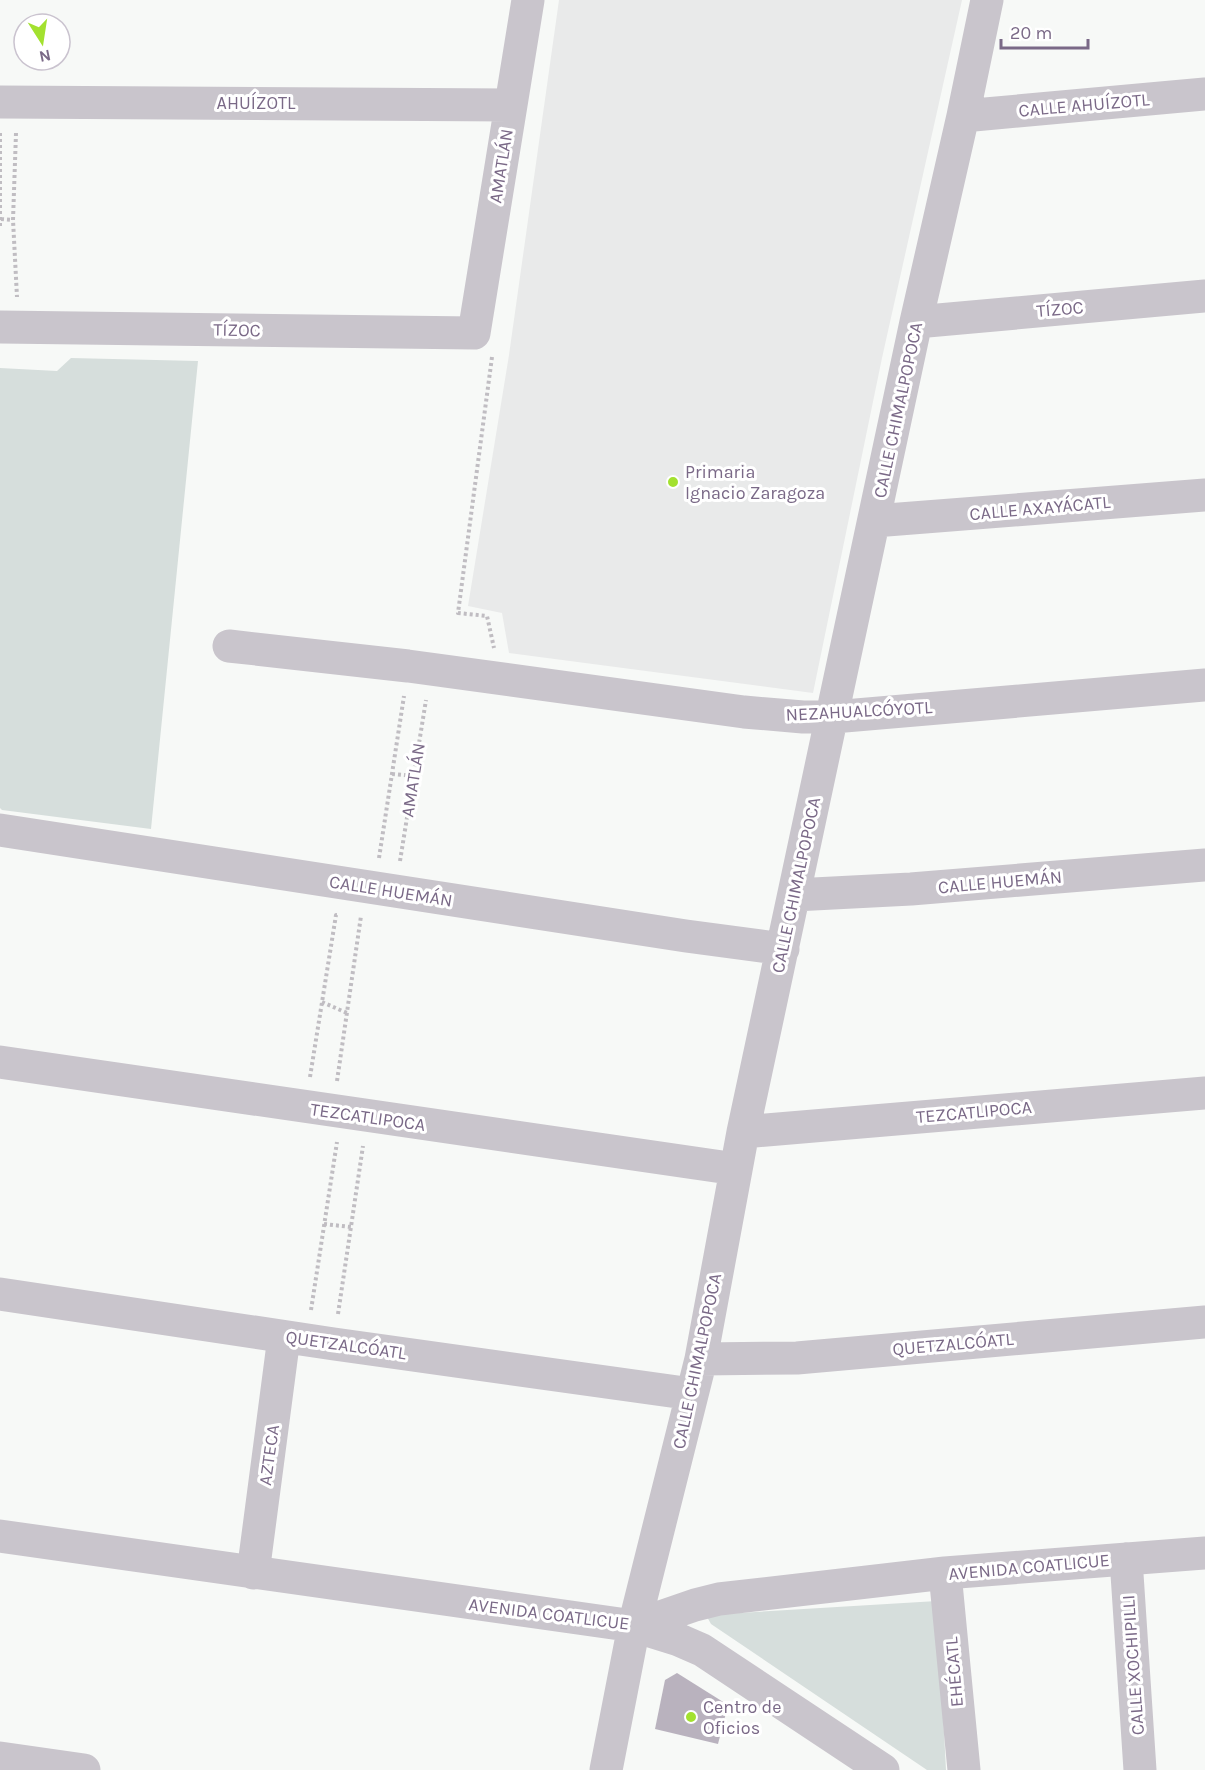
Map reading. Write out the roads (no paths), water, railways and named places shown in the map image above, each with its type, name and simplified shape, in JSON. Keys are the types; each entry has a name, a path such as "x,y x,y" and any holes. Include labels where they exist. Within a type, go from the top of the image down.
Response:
{"street":[{"name":"AMATLÁN","path":"474,333 528,0"},
{"name":"CALLE CHIMALPOPOCA","path":"606,1770 634,1626 701,1359 743,1132 987,0"},
{"name":"CALLE AHUÍZOTL","path":"963,116 1205,94"},
{"name":"AHUÍZOTL","path":"9,102 511,105"},
{"name":"TÍZOC","path":"916,322 1205,296"},
{"name":"TÍZOC","path":"9,327 474,333"},
{"name":"CALLE AXAYÁCATL","path":"874,521 1205,495"},
{"name":"NEZAHUALCÓYOTL","path":"229,646 420,668 744,712 803,717 832,717 1205,685"},
{"name":"CALLE HUEMÁN","path":"0,830 370,900 783,949"},
{"name":"CALLE HUEMÁN","path":"794,895 911,889 1205,866"},
{"name":"TEZCATLIPOCA","path":"0,1062 736,1169"},
{"name":"TEZCATLIPOCA","path":"743,1132 1205,1093"},
{"name":"QUETZALCÓATL","path":"0,1294 692,1394"},
{"name":"QUETZALCÓATL","path":"701,1359 797,1358 1205,1322"},
{"name":"AZTECA","path":"253,1573 308,1340"},
{"name":"AVENIDA COATLICUE","path":"0,1536 634,1626 694,1605 719,1599 945,1573 1205,1553"},
{"name":"CALLE XOCHIPILLI","path":"1126,1559 1140,1770"},
{"name":"EHÉCATL","path":"945,1573 964,1770"},
{"path":"634,1626 702,1650 883,1770"},
{"path":"0,1758 84,1770"}],"place":[{"name":"Primaria Ignacio Zaragoza","path":"673,482"},
{"name":"Centro de Oficios","path":"691,1717"}]}
